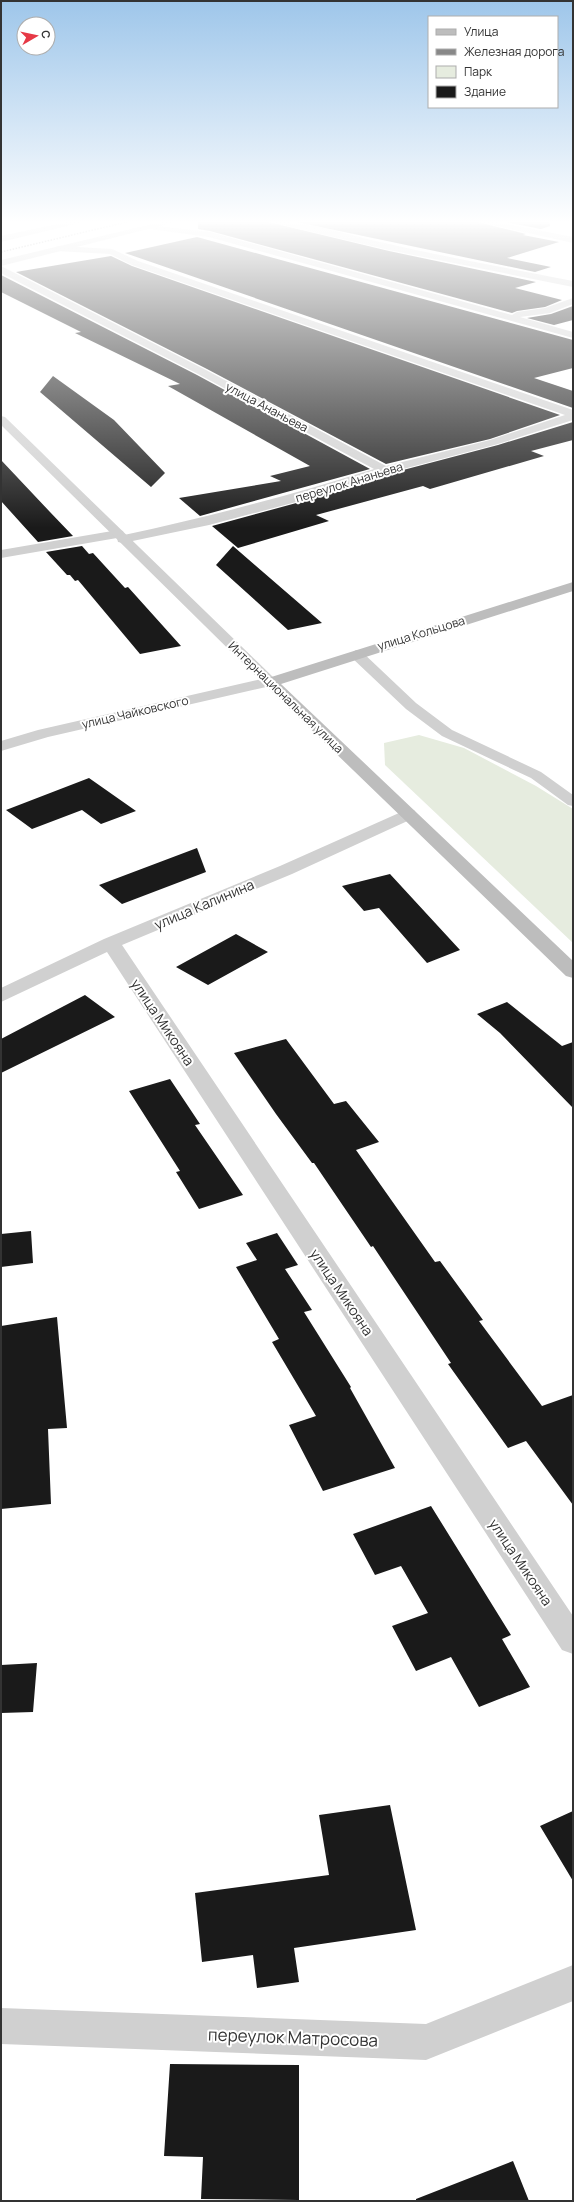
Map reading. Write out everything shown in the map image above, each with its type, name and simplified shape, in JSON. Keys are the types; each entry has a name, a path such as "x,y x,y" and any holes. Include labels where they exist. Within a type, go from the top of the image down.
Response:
{"main road":[{"name":"улица Кольцова","path":"270,682 573,586"},
{"name":"Интернациональная улица","path":"270,682 573,972"}],"street":[{"name":"улица Ананьева","path":"106,323 202,372 384,470"},
{"path":"308,323 573,415"},
{"path":"531,323 573,335"},
{"name":"переулок Ананьева","path":"1,554 121,536 161,532 244,512 384,470 494,442 573,415"},
{"name":"Интернациональная улица","path":"1,419 270,682"},
{"name":"улица Чайковского","path":"1,746 44,733 270,682"},
{"name":"улица Калинина","path":"1,996 110,943 286,870 408,814"},
{"name":"улица Микояна","path":"110,943 573,1641"},
{"name":"переулок Матросова","path":"1,2026 426,2042 573,1983"}],"lane":[{"path":"356,654 411,706 447,733 536,775 573,802"}],"green space":[{"path":"419,735 464,748 536,786 573,809 573,943 385,765 384,743"}],"building":[{"path":"63,323 95,323 197,375 370,469 200,516 179,498 281,481 270,476 310,466 168,386 180,384 75,333 81,332"},
{"path":"116,323 295,323 560,415 490,439 386,464 207,369"},
{"path":"327,323 510,323 573,340 573,368 534,378 573,391 573,408"},
{"path":"545,323 563,323 554,325"},
{"path":"53,376 114,420 165,473 151,487 40,392"},
{"path":"573,422 573,440 531,451 544,456 430,489 423,486 316,515 329,521 238,548 212,526 300,502 388,474 498,445"},
{"path":"1,460 73,536 38,542 1,501"},
{"path":"82,546 89,554 93,553 125,588 128,587 181,646 140,654 78,580 75,581 70,575 67,575 46,552"},
{"path":"233,546 322,623 288,630 216,565"},
{"path":"89,778 136,811 101,824 82,810 32,829 6,810"},
{"path":"197,848 206,872 122,904 99,885"},
{"path":"390,874 460,950 427,963 379,908 364,911 342,886"},
{"path":"236,934 268,952 208,985 176,967"},
{"path":"85,995 115,1017 1,1073 1,1039"},
{"path":"507,1002 562,1046 573,1042 573,1108 500,1033 477,1014"},
{"path":"286,1039 334,1104 346,1101 379,1142 356,1150 435,1262 440,1261 483,1320 479,1321 542,1406 573,1395 573,1505 526,1441 508,1448 448,1364 451,1363 373,1246 371,1247 314,1163 312,1163 276,1114 234,1053"},
{"path":"170,1079 200,1124 195,1125 243,1195 199,1209 176,1172 180,1171 129,1091"},
{"path":"31,1231 33,1263 1,1267 1,1234"},
{"path":"277,1233 298,1265 285,1269 312,1310 304,1312 351,1387 350,1388 395,1468 323,1491 289,1425 316,1416 272,1342 279,1339 236,1267 257,1260 246,1243"},
{"path":"57,1317 67,1428 48,1429 51,1504 1,1509 1,1326"},
{"path":"431,1506 511,1635 502,1639 530,1687 479,1707 451,1657 416,1671 392,1626 428,1613 401,1566 375,1575 353,1534"},
{"path":"37,1663 33,1712 1,1713 1,1665"},
{"path":"390,1805 416,1930 294,1948 299,1982 257,1988 253,1955 202,1962 195,1893 329,1875 319,1815"},
{"path":"573,1811 573,1881 540,1826"},
{"path":"170,2064 299,2065 299,2200 201,2199 203,2157 164,2156"},
{"path":"513,2161 529,2201 416,2201 416,2199"}]}
